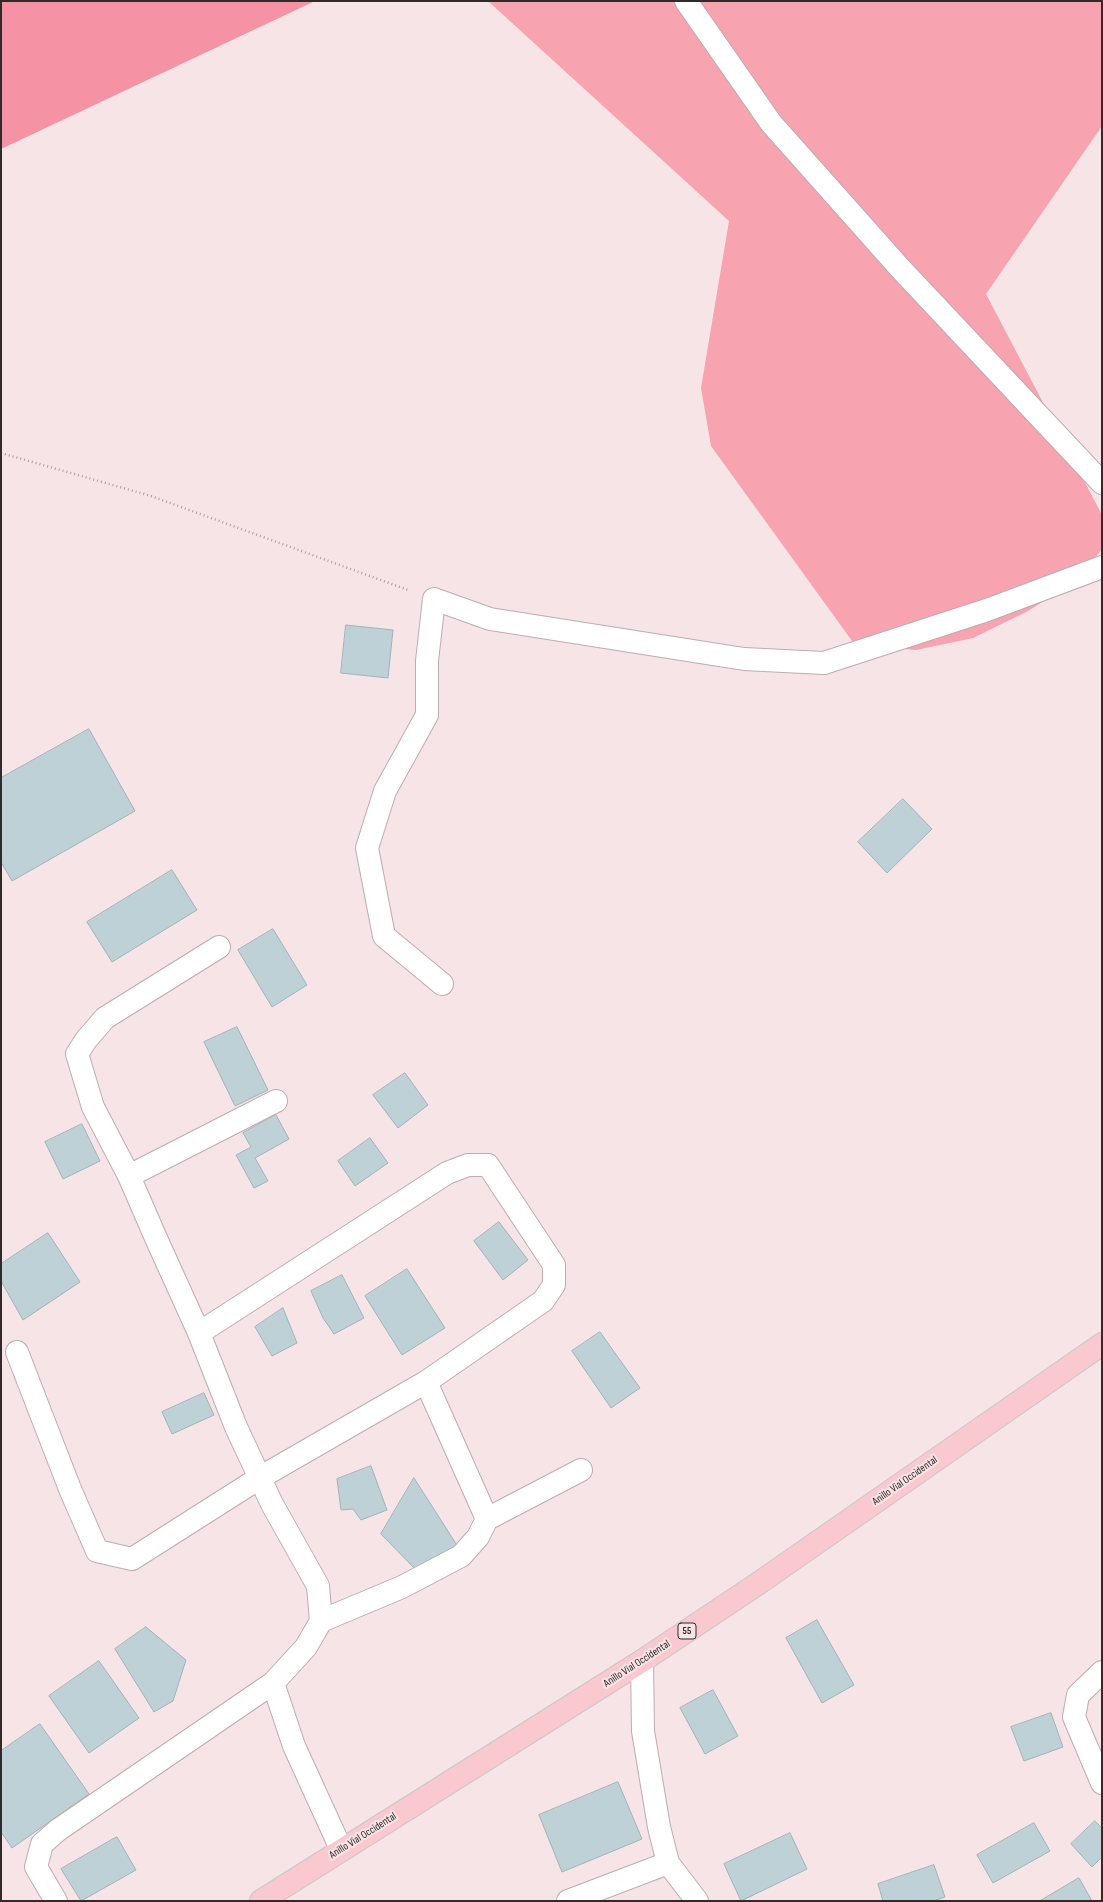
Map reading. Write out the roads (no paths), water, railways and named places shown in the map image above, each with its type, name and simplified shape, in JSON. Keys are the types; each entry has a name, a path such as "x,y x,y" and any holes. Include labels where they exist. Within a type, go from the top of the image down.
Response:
{"highway":[{"name":"Anillo Vial Occidental","path":"261,1901 341,1849 642,1661 756,1585 1101,1349"}],"street":[{"path":"686,1 771,124 899,267 1102,483"},
{"path":"442,984 384,936 368,848 385,791 427,715 427,661 434,599 490,619 744,659 824,663 988,610 1102,567"},
{"path":"219,948 105,1018 86,1040 77,1054 93,1107 129,1176 199,1333 236,1427 261,1477 272,1504 318,1586 321,1622"},
{"path":"129,1176 276,1101"},
{"path":"17,1352 70,1489 97,1551 132,1559 261,1477 426,1382 543,1301 554,1285 554,1265 488,1165 468,1164 447,1173 199,1333"},
{"path":"426,1382 487,1519"},
{"path":"56,1901 36,1868 42,1844 58,1830 273,1683 306,1647 321,1622 402,1587 461,1556 478,1537 487,1519 581,1470"},
{"path":"642,1661 643,1731 659,1827 668,1863 697,1901"},
{"path":"1102,1672 1078,1695 1074,1717 1102,1783"},
{"path":"273,1683 294,1746 341,1849"},
{"path":"568,1901 668,1863"}]}
